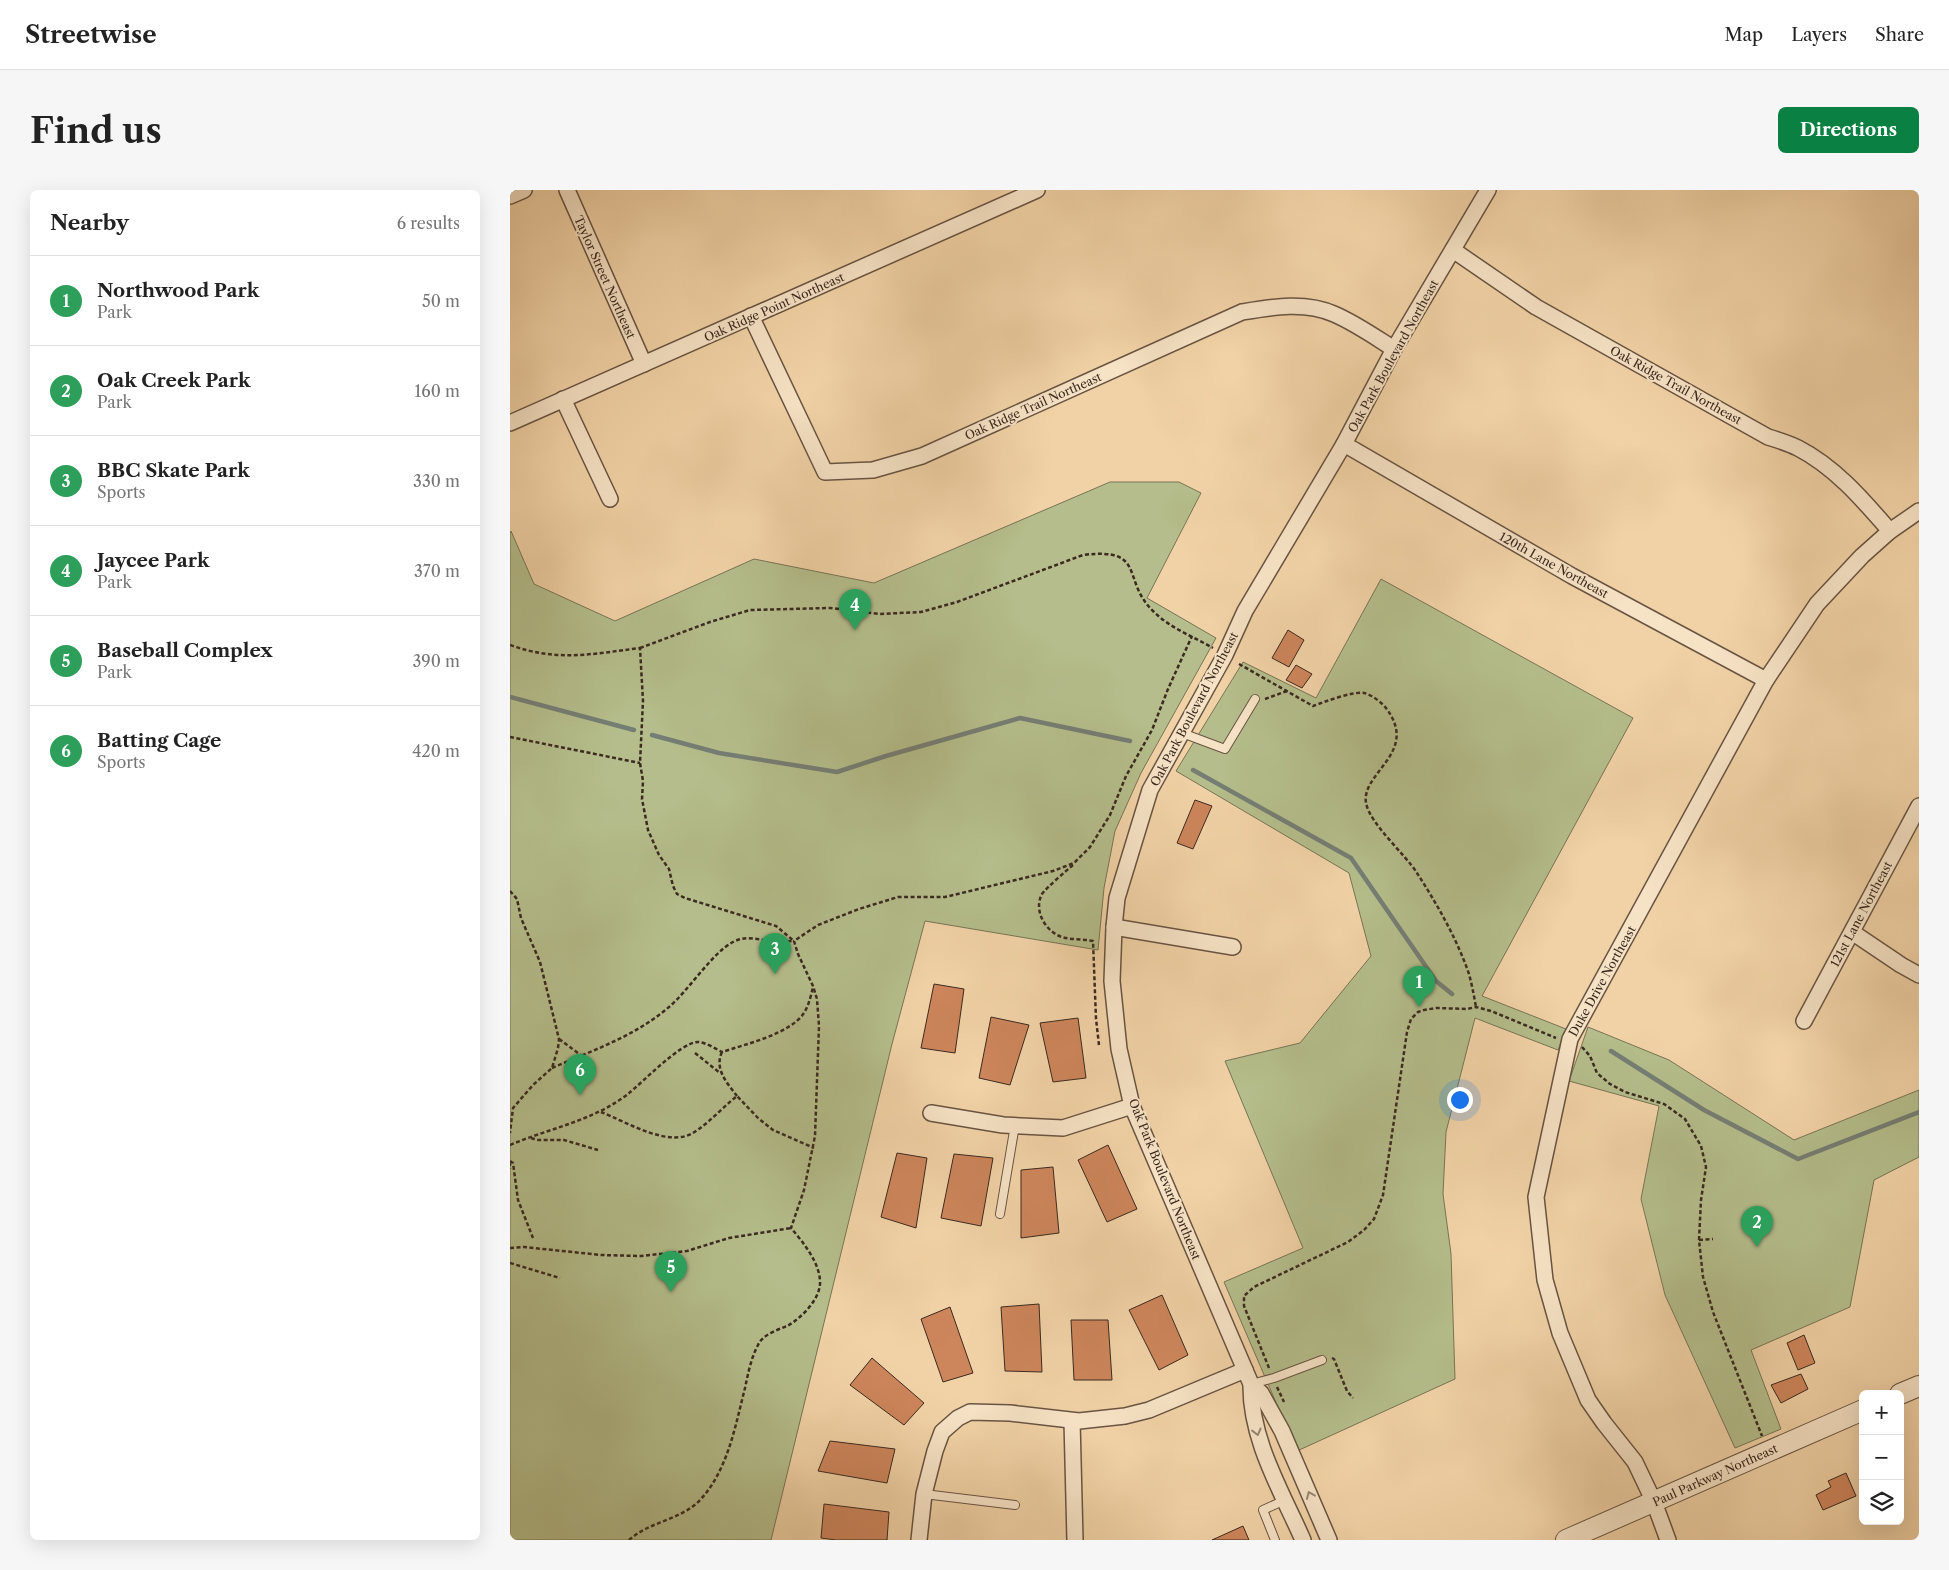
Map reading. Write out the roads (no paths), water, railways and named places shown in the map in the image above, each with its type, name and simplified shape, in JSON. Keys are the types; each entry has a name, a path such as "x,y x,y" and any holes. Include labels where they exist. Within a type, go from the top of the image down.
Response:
{"street":[{"path":"510,196 524,190"},
{"name":"Taylor Street Northeast","path":"567,190 644,364"},
{"name":"Oak Ridge Point Northeast","path":"510,423 1037,190"},
{"name":"Oak Park Boulevard Northeast","path":"1329,1540 1282,1431 1261,1393 1248,1377 1132,1106 1119,1049 1112,981 1117,898 1150,790 1225,655 1245,611 1344,444 1394,349 1488,190"},
{"name":"Oak Ridge Trail Northeast","path":"1453,250 1536,307 1768,437 1797,448 1820,462 1855,492 1890,531"},
{"name":"Oak Ridge Trail Northeast","path":"751,316 825,472 873,470 922,456 1242,312 1281,306 1305,307 1333,313 1394,349"},
{"path":"563,400 610,499"},
{"name":"120th Lane Northeast","path":"1344,444 1572,576 1766,680"},
{"name":"Duke Drive Northeast","path":"1668,1540 1654,1502 1635,1462 1588,1400 1560,1333 1544,1280 1536,1197 1569,1044 1766,680 1817,604 1862,556 1890,531 1919,511"},
{"name":"121st Lane Northeast","path":"1804,1021 1919,806"},
{"path":"1114,927 1233,947"},
{"path":"1852,932 1919,975"},
{"path":"931,1113 1015,1125 1063,1128 1132,1106"},
{"path":"919,1540 924,1494 942,1432 958,1418 970,1412 1010,1413 1079,1421 1125,1416 1149,1410 1248,1377"},
{"name":"Oak Park Boulevard Northeast","path":"1248,1377 1250,1405 1260,1442 1303,1540"},
{"path":"1904,1392 1919,1386"},
{"name":"Paul Parkway Northeast","path":"1566,1540 1859,1412"},
{"path":"1072,1420 1075,1540"}],"lane":[{"path":"1182,733 1225,749 1255,699"},
{"path":"1000,1214 1015,1125"},
{"path":"1248,1377 1274,1378 1322,1360"},
{"path":"924,1494 1015,1505"},
{"path":"1275,1540 1263,1510 1285,1500"}],"waterway":[{"path":"510,697 634,730"},
{"path":"652,735 719,753 837,772 1020,718 1130,741"},
{"path":"1193,770 1351,858 1436,981 1452,994"},
{"path":"1611,1051 1704,1110 1798,1159 1919,1112"}],"place":[{"name":"Jaycee Park","path":"855,630"},
{"name":"BBC Skate Park","path":"775,974"},
{"name":"Northwood Park","path":"1419,1007"},
{"name":"Batting Cage","path":"580,1095"},
{"name":"Oak Creek Park","path":"1757,1247"},
{"name":"Baseball Complex","path":"671,1292"}]}
